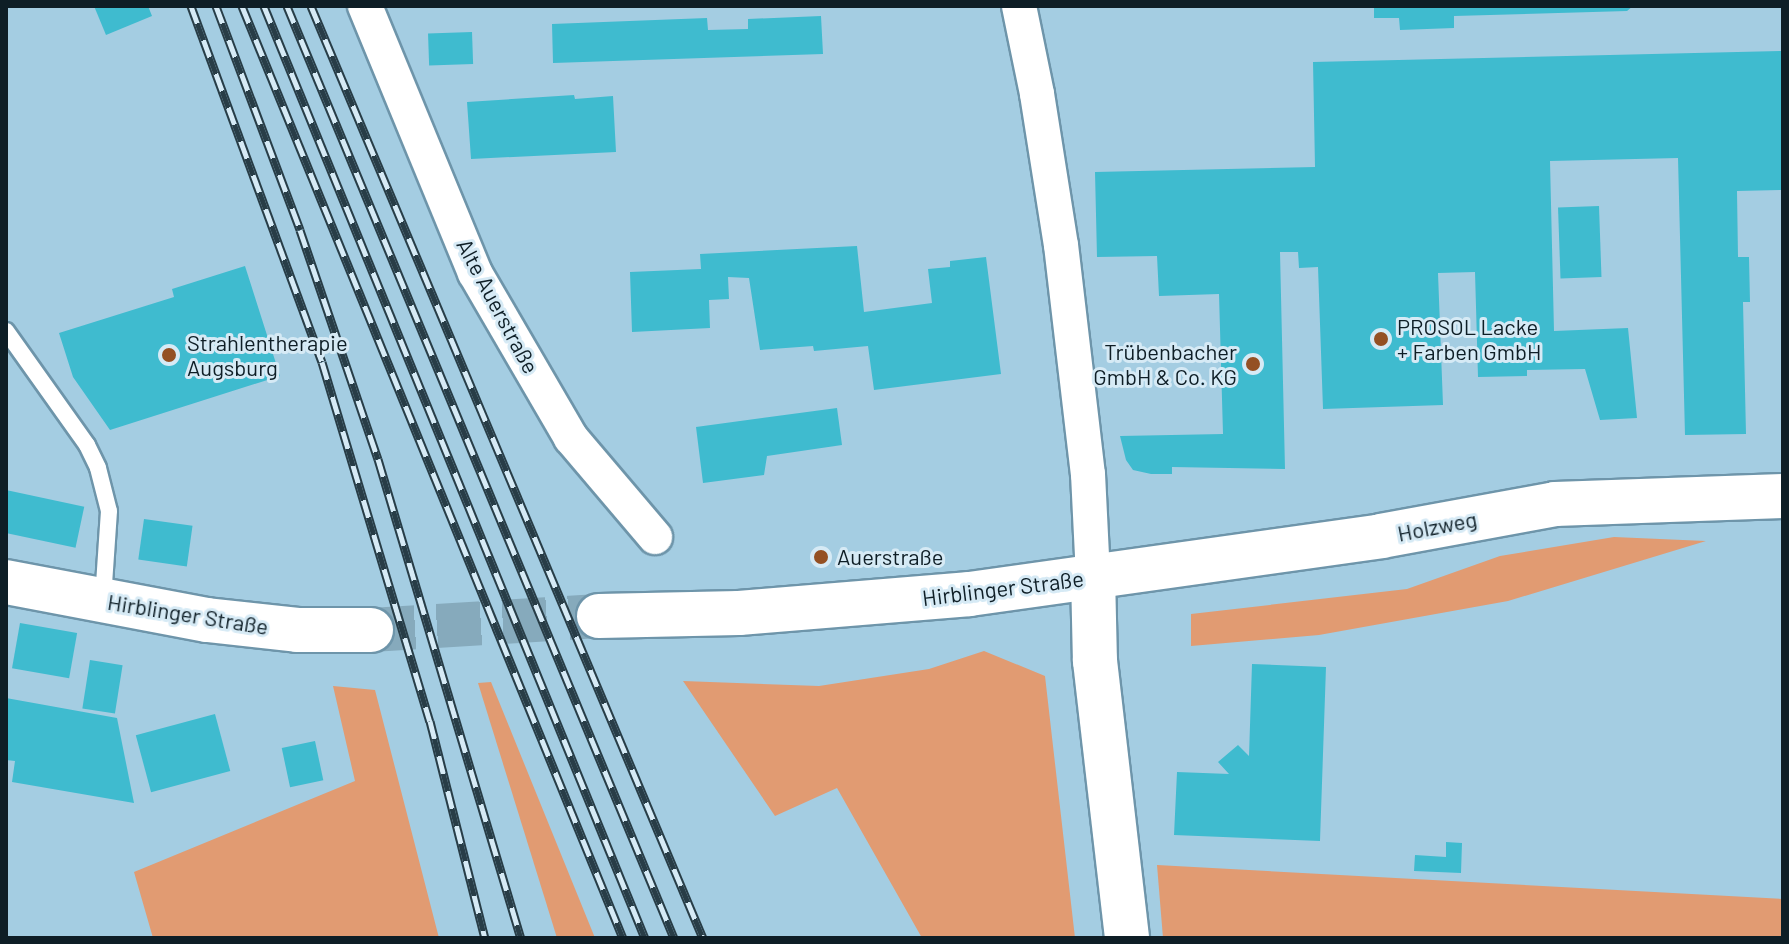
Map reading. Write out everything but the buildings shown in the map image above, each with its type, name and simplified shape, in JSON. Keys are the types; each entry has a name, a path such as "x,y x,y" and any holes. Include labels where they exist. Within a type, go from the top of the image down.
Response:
{"main road":[{"name":"Holzweg","path":"1093,575 1381,536 1555,504 1783,496"},
{"name":"Hirblinger Straße","path":"599,616 739,613 970,594 1093,575 1095,661 1127,938"},
{"name":"Hirblinger Straße","path":"6,582 207,620 297,630 371,630"}],"street":[{"name":"Alte Auerstraße","path":"365,6 475,273 571,438 655,537"},
{"path":"1019,6 1037,94 1061,245 1088,474 1093,575"}],"lane":[{"path":"6,331 87,445 98,468 109,511 103,601"}],"shaded area":[{"path":"1614,537 1706,541 1508,601 1319,635 1191,646 1191,614 1407,589 1500,556"},
{"path":"984,651 1045,676 1075,938 922,938 837,788 775,816 683,681 819,686 929,669"},
{"path":"491,682 595,938 557,938 478,683"},
{"path":"333,686 375,690 439,938 153,938 134,872 355,781"},
{"path":"1157,865 1783,899 1783,938 1163,938"}],"tunnel":[{"path":"371,630 599,616"}],"railway":[{"path":"191,6 322,362 430,721 485,938"},
{"path":"216,6 300,230 378,459 521,938"},
{"path":"242,6 623,938"},
{"path":"264,6 645,938"},
{"path":"287,6 674,938"},
{"path":"311,6 703,938"}],"place":[{"name":"PROSOL Lacke + Farben GmbH","path":"1381,339"},
{"name":"Strahlentherapie Augsburg","path":"169,355"},
{"name":"Trübenbacher GmbH & Co. KG","path":"1253,364"},
{"name":"Auerstraße","path":"821,557"}]}
